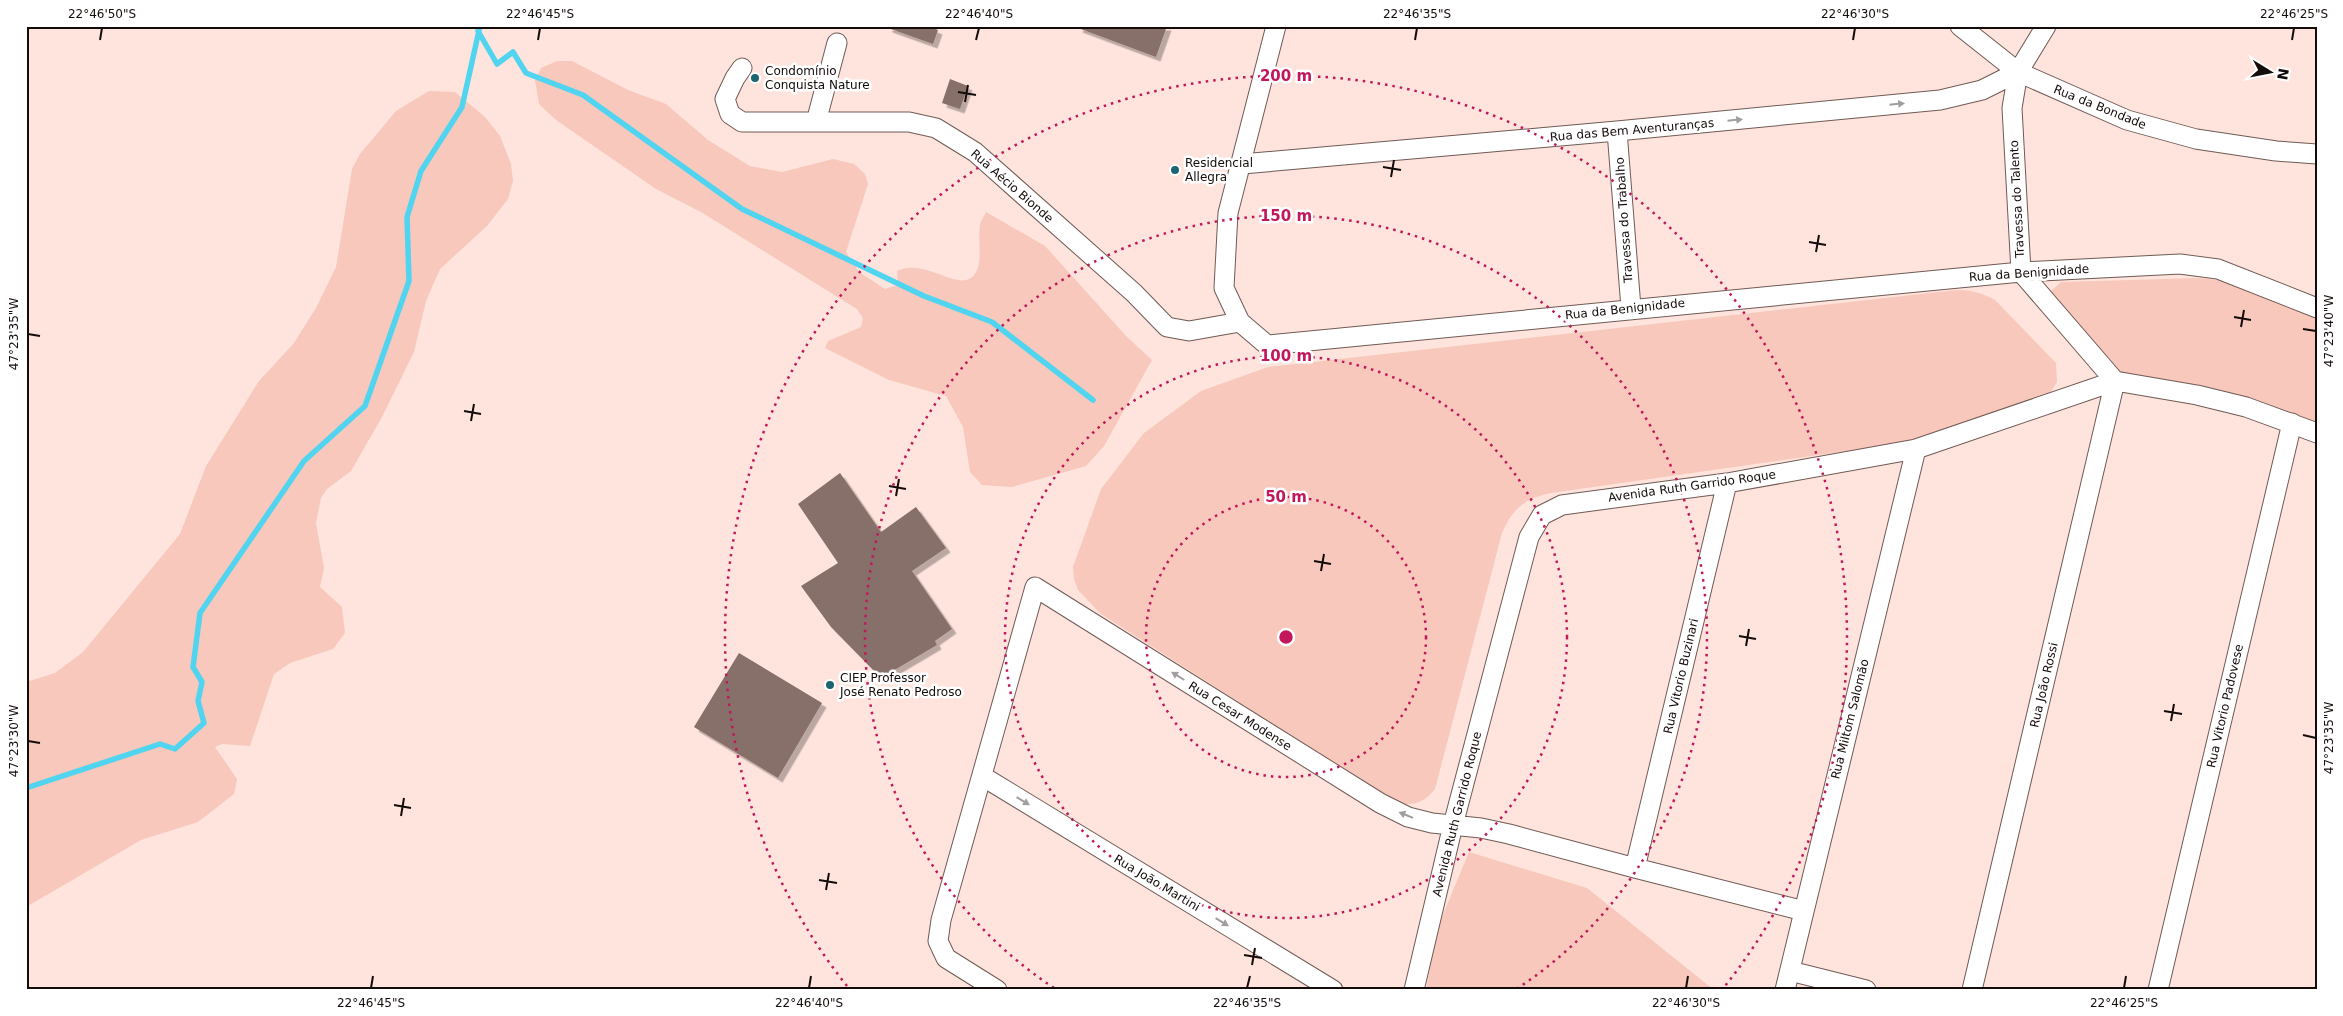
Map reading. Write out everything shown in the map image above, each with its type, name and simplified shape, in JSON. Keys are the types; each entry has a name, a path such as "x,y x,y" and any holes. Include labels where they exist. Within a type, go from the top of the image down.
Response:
{"street":[{"name":"Rua da Benignidade","path":"1276,26 1228,213 1224,288 1240,322 1267,345 1631,308 2021,272 2180,264 2218,269 2317,308"},
{"name":"Rua da Bondade","path":"1960,26 2018,72 2128,120 2196,139 2276,151 2317,154"},
{"path":"2018,72 2046,26"},
{"path":"816,122 837,43"},
{"name":"Rua das Bem Aventuranças","path":"1242,164 1617,132 1940,100 1982,90 2018,72"},
{"name":"Travessa do Talento","path":"2018,72 2012,108 2021,272 2115,381"},
{"name":"Rua Aécio Bionde","path":"739,73 725,99 730,114 742,122 909,122 936,128 975,152 1134,293 1167,327 1190,331 1240,322"},
{"name":"Travessa do Trabalho","path":"1617,132 1631,308"},
{"name":"Avenida Ruth Garrido Roque","path":"1414,990 1453,825 1529,537 1542,515 1562,505 1727,483 1916,449 2115,381 2197,395 2246,407 2317,433"},
{"name":"Rua João Rossi","path":"1972,990 2115,381"},
{"name":"Rua Vitorio Padovese","path":"2158,990 2292,423"},
{"name":"Rua Miltom Salomão","path":"1786,990 1916,449"},
{"name":"Rua Vitorio Buzinari","path":"1635,868 1727,483"},
{"name":"Rua Cesar Modense","path":"982,776 1036,587 1380,803 1408,817 1432,823 1509,834 1804,911"},
{"path":"982,776 941,920 938,941 946,958 997,990"},
{"name":"Rua João Martini","path":"982,776 1333,990"},
{"path":"1790,971 1866,990"}],"shaded area":[{"path":"557,61 572,61 628,90 666,104 708,140 750,166 782,172 833,159 854,164 865,174 868,184 846,252 859,272 885,289 898,285 897,271 907,268 928,270 956,280 971,278 978,268 980,224 986,212 1045,246 1127,337 1152,360 1104,446 1086,466 1012,487 982,485 970,472 963,427 946,396 889,380 825,348 828,341 861,327 863,318 857,309 701,212 656,189 556,120 539,104 535,80 541,68"},
{"path":"429,91 455,92 485,117 500,136 511,164 513,181 508,199 487,226 440,269 426,301 414,352 382,417 351,471 327,489 321,498 316,523 324,568 320,587 342,607 345,633 333,649 290,663 274,674 250,746 222,744 215,747 237,779 234,794 198,822 141,840 26,907 26,682 55,673 83,652 180,534 206,466 259,381 294,343 316,308 336,267 352,169 360,154 396,111"},
{"path":"2200,278 2235,282 2317,315 2317,424 2224,392 2114,371 2050,292 2061,282"},
{"path":"1957,290 1977,292 1995,300 2056,363 2057,382 2047,398 1904,443 1551,493 1534,498 1520,506 1510,517 1502,533 1435,789 1426,798 1417,803 1395,802 1101,614 1078,590 1074,579 1073,567 1101,489 1144,433 1201,391 1268,367"},
{"path":"1469,852 1587,888 1714,990 1426,990 1437,929"}],"building":[{"path":"888,26 928,26 938,30 933,44 888,28"},
{"path":"1079,26 1167,26 1156,57 1078,28"},
{"path":"950,79 968,86 960,109 942,103"},
{"path":"840,473 881,532 916,507 946,548 912,571 952,629 935,641 937,645 881,678 831,627 801,586 838,563 798,504"},
{"path":"739,653 822,703 778,778 694,727"}],"waterway":[{"path":"26,788 160,744 175,749 204,723 198,701 202,682 193,667 200,613 304,461 365,406 409,281 407,217 421,171 462,107 480,26"},
{"path":"478,31 497,64 513,52 526,73 583,95 742,209 924,296 992,322 1093,400"}],"place":[{"name":"Condomínio Conquista Nature","path":"755,78"},
{"name":"Residencial Allegra","path":"1175,170"},
{"name":"CIEP Professor José Renato Pedroso","path":"830,685"}]}
